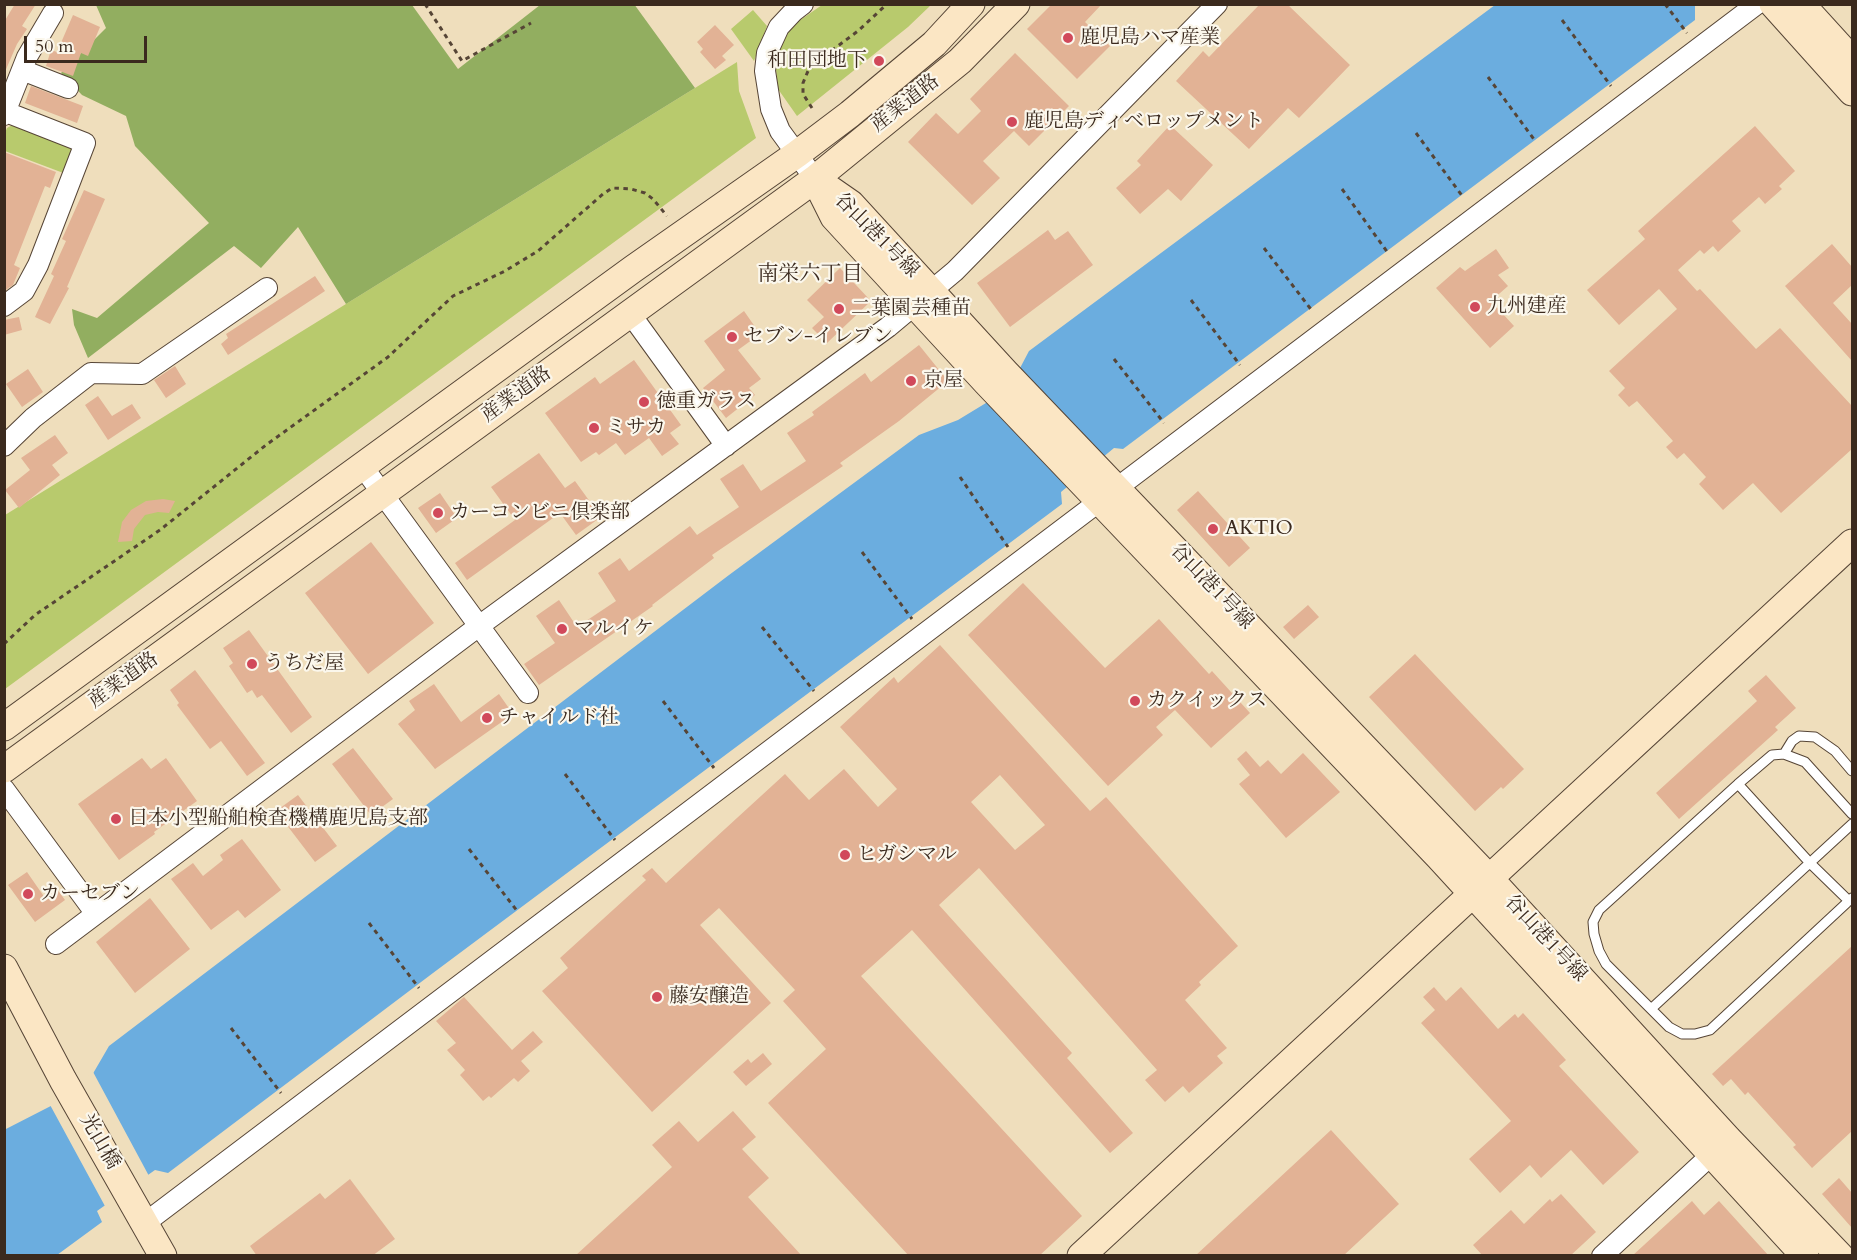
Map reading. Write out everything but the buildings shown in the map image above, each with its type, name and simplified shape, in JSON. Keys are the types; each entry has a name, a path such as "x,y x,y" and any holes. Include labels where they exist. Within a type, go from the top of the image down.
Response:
{"street":[{"path":"803,4 779,27 767,53 765,71 771,109 780,131 815,179"},
{"name":"産業道路","path":"4,727 363,468 633,269 797,154 850,114 934,44 971,4"},
{"name":"産業道路","path":"4,769 629,312 815,179 960,61 1016,4"},
{"path":"56,944 479,626 888,327 955,271 1217,4"},
{"path":"139,1213 1108,496 1757,4"},
{"path":"1773,4 1852,92"},
{"path":"1801,4 1852,60"},
{"path":"4,306 24,291 38,265 85,143 5,114 27,57 53,13"},
{"path":"21,70 68,88"},
{"name":"谷山港1号線","path":"815,179 850,204 923,297 996,378 1481,887 1720,1147 1805,1256"},
{"path":"4,446 33,418 91,373 142,374 267,288"},
{"path":"629,312 726,446"},
{"path":"363,468 528,693"},
{"path":"1082,1256 1852,543"},
{"path":"4,789 96,914"},
{"name":"光山橋","path":"4,968 63,1080 163,1256"},
{"path":"1602,1256 1720,1147"},
{"name":"谷山港1号線","path":"1720,1147 1840,1256"}],"lane":[{"path":"1784,754 1792,741 1799,736 1815,737 1835,751 1852,771"},
{"path":"1738,783 1810,863 1851,899 1710,1030 1695,1034 1682,1034 1669,1027 1606,964 1599,951 1593,922 1599,910 1738,783 1772,755 1784,754 1805,762 1852,814"},
{"path":"1651,1009 1852,824"}],"path":[{"path":"425,4 462,61 531,23"},
{"path":"812,108 803,94 803,83 808,71 815,63 858,31 887,4"},
{"path":"1665,4 1687,33"},
{"path":"1562,20 1611,86"},
{"path":"1488,77 1536,142"},
{"path":"1416,133 1462,197"},
{"path":"4,644 35,615 160,530 266,445 388,357 453,296 505,271 538,251 612,188 631,189 645,193 667,216"},
{"path":"1342,189 1388,253"},
{"path":"1264,248 1313,312"},
{"path":"1191,300 1240,364"},
{"path":"1114,360 1164,423"},
{"path":"960,477 1008,547"},
{"path":"862,552 912,619"},
{"path":"762,627 814,691"},
{"path":"663,701 714,768"},
{"path":"565,774 615,840"},
{"path":"469,849 518,912"},
{"path":"369,923 419,988"},
{"path":"231,1028 281,1093"}],"green space":[{"path":"634,4 695,88 346,304 298,227 261,268 234,246 88,358 74,325 72,309 97,318 209,223 135,146 126,116 82,95 61,73 106,28 96,5 412,5 458,69 540,5"},
{"path":"822,5 931,5 908,27 797,116 778,89 776,70 778,49 793,25"},
{"path":"753,10 767,26 754,61 731,29"},
{"path":"737,62 739,91 756,138 5,689 5,515"},
{"path":"14,124 70,146 74,152 66,174 5,151 4,135 7,128"}],"water":[{"path":"1495,5 1695,5 1695,20 1123,449 1114,448 1061,492 1062,504 168,1173 155,1170 97,1211 102,1222 57,1255 5,1255 4,1130 84,1089 109,1046 729,575 919,435 958,420 1009,389 1029,351"}],"pier":[{"path":"92,1070 149,1176 106,1208 49,1103 82,1086"}],"place":[{"name":"鹿児島ハマ産業","path":"1068,38"},
{"name":"和田団地下","path":"879,61"},
{"name":"鹿児島ディベロップメント","path":"1012,122"},
{"name":"九州建産","path":"1475,307"},
{"name":"二葉園芸種苗","path":"839,309"},
{"name":"セブン-イレブン","path":"732,337"},
{"name":"京屋","path":"911,381"},
{"name":"徳重ガラス","path":"644,402"},
{"name":"ミサカ","path":"594,428"},
{"name":"カーコンビニ倶楽部","path":"438,513"},
{"name":"AKTIO","path":"1213,529"},
{"name":"マルイケ","path":"562,629"},
{"name":"うちだ屋","path":"252,664"},
{"name":"カクイックス","path":"1135,701"},
{"name":"チャイルド社","path":"487,718"},
{"name":"日本小型船舶検査機構鹿児島支部","path":"116,819"},
{"name":"ヒガシマル","path":"845,855"},
{"name":"カーセブン","path":"28,894"},
{"name":"藤安醸造","path":"657,997"}],"district":[{"name":"南栄六丁目","path":"810,275"}]}
